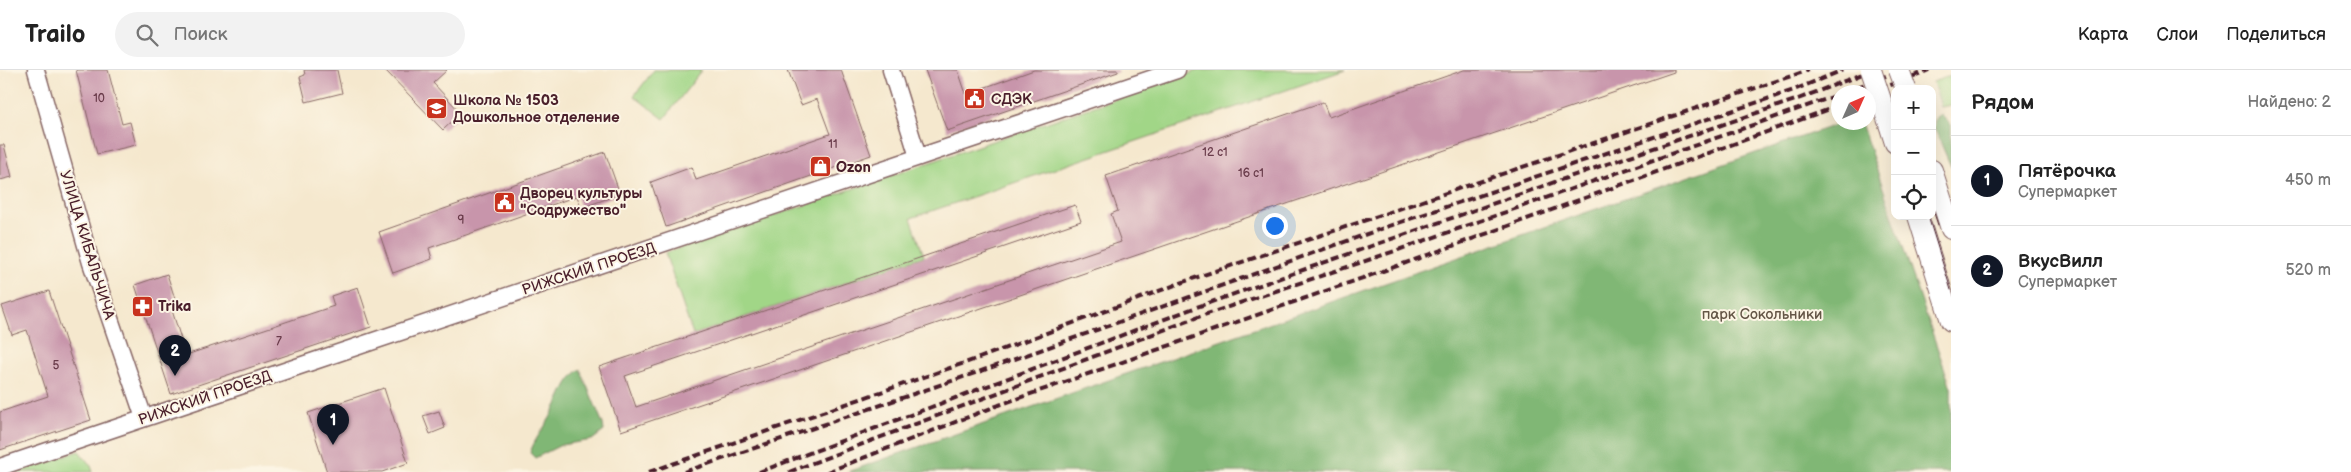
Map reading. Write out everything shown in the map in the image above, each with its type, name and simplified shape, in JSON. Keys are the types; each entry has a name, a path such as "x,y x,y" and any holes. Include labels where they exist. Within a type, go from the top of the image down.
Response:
{"main road":[{"path":"1870,70 1891,131"},
{"path":"1900,70 1905,85"},
{"path":"1934,175 1951,229"},
{"path":"1919,220 1951,321"}],"street":[{"name":"УЛИЦА КИБАЛЬЧИЧА","path":"36,70 94,270 144,418"},
{"path":"891,70 918,157"},
{"name":"РИЖСКИЙ ПРОЕЗД","path":"0,467 1177,70"}],"green space":[{"path":"654,70 702,70 664,119 634,96"},
{"path":"1200,70 1345,70 911,218 924,256 693,335 665,253"},
{"path":"1951,75 1951,105 1941,107 1936,85 1933,82"},
{"path":"1941,115 1951,125 1951,167 1936,132 1936,119"},
{"name":"парк Сокольники","path":"1831,127 1831,130 1863,130 1891,211 1891,220 1894,220 1951,388 1951,472 847,472"},
{"path":"580,369 603,424 604,431 592,440 561,445 535,458 530,453 535,442 567,384"},
{"path":"79,451 91,466 93,472 16,472"}],"building":[{"path":"76,70 108,70 122,124 130,122 136,145 97,154"},
{"path":"304,70 337,70 342,93 306,102 300,77 305,75"},
{"path":"385,70 447,70 433,83 461,113 443,130"},
{"path":"788,70 841,70 871,155 666,227 651,182 692,167 696,180 830,134 817,99 801,105"},
{"path":"925,70 958,70 966,94 1034,70 1118,70 1118,72 947,131"},
{"path":"1464,70 1674,70 1674,72 621,431 599,367 1075,205 1081,221 625,376 636,407 1121,242 1111,214 1118,211 1106,176 1323,102 1329,117"},
{"path":"0,145 4,145 12,177 0,180"},
{"path":"605,152 620,194 581,208 577,196 429,248 432,259 393,273 379,232"},
{"path":"167,274 176,302 170,304 186,355 334,306 331,296 358,287 371,327 171,394 135,285"},
{"path":"49,291 91,420 0,450 0,412 48,396 27,330 12,335 2,306"},
{"path":"384,388 408,463 382,472 327,472 308,413"},
{"path":"439,411 445,428 430,434 423,416"}],"tram line":[{"path":"1881,70 1891,99"},
{"path":"1936,219 1938,225"},
{"path":"1929,220 1951,290"}],"railway":[{"path":"649,472 979,358 1186,281 1809,70"},
{"path":"684,472 984,370 1392,225 1794,90 1843,70"},
{"path":"759,472 1194,308 1798,99 1873,70"},
{"path":"1863,85 1901,70"},
{"path":"1876,91 1929,70"},
{"path":"789,472 1198,317 1398,250 1831,97"},
{"path":"827,472 999,405 1403,264 1831,109"}],"place":[{"name":"СДЭК","path":"975,99"},
{"name":"Школа № 1503 Дошкольное отделение","path":"437,109"},
{"name":"Ozon","path":"820,167"},
{"name":"Дворец культуры \"Содружество\"","path":"504,202"},
{"name":"Trika","path":"142,306"},
{"name":"ВкусВилл","path":"175,376"},
{"name":"Пятёрочка","path":"333,445"}]}
